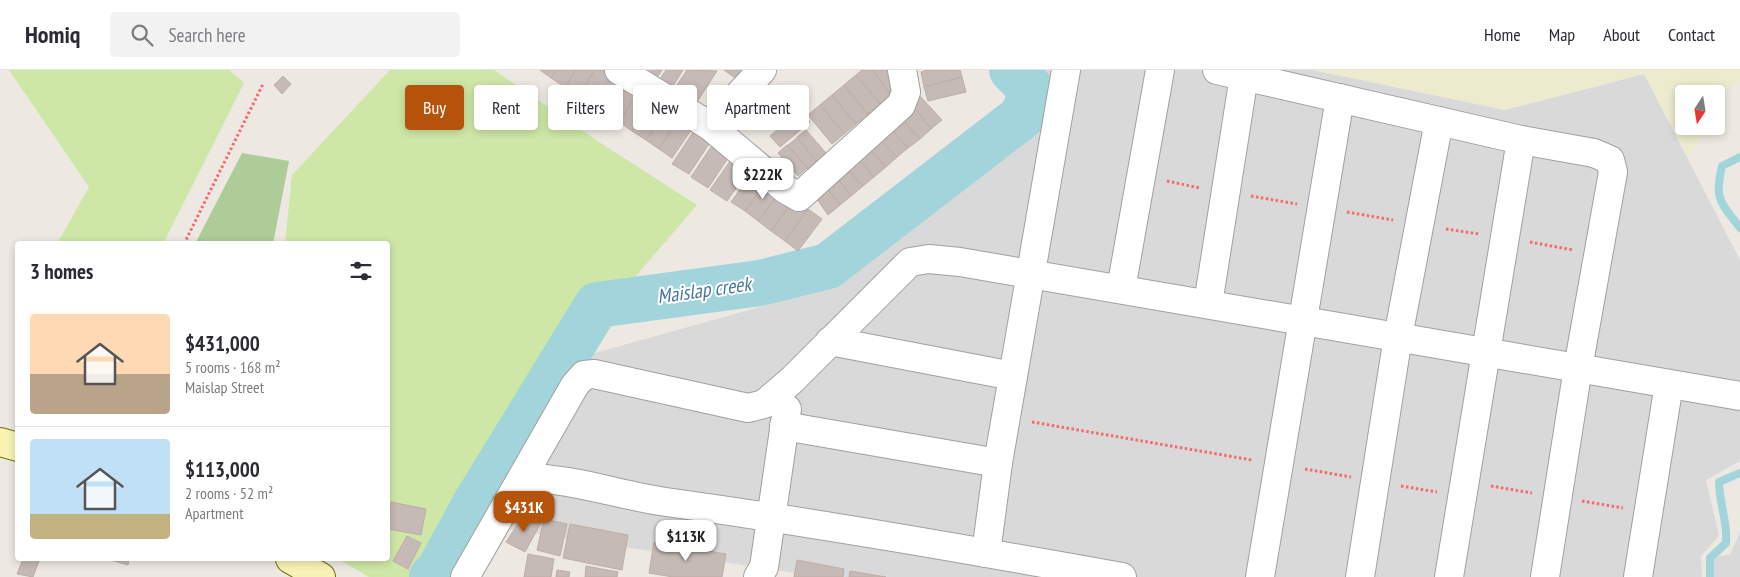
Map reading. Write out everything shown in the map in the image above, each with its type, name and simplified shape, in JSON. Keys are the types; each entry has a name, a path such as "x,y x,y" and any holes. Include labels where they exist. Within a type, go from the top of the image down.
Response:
{"main road":[{"path":"0,442 15,446"},
{"path":"293,561 321,577"}],"street":[{"path":"619,70 707,124"},
{"path":"748,85 762,70"},
{"path":"715,130 785,189 799,197 901,105 906,92 902,70"},
{"path":"986,553 998,463 1066,70"},
{"path":"1121,289 1160,70"},
{"path":"1217,70 1521,140 1594,153 1610,160 1612,172 1578,368 1545,577"},
{"path":"1208,304 1244,76"},
{"path":"1260,577 1340,98"},
{"path":"1360,577 1398,337 1439,121"},
{"path":"1449,577 1521,140"},
{"path":"465,577 524,478 576,385 584,375 594,374 748,408 764,404 792,380 910,262 919,259 960,262 1740,396"},
{"path":"830,341 1013,376"},
{"path":"758,577 764,567 773,517 784,426 792,380"},
{"path":"1638,577 1669,384"},
{"path":"784,426 998,463"},
{"path":"524,478 546,478 651,500 773,517 1122,577"}],"path":[{"path":"185,241 263,84"},
{"path":"1141,176 1598,254"},
{"path":"1006,417 1462,496"}],"shaded area":[{"path":"1021,70 1313,70 1505,110 1644,74 1740,260 1740,461 1706,480 1719,536 1701,556 1702,577 821,577 481,525 577,358 827,288 1038,116"},
{"path":"1740,532 1740,577 1714,577 1710,558 1730,554"}],"green space":[{"path":"9,70 229,70 244,83 165,241 59,241 89,187"},
{"path":"390,70 494,70 516,85 474,85 474,130 538,130 538,100 548,107 548,130 581,130 697,205 550,376 463,540 412,577 369,577 341,561 390,561 390,241 285,241 292,175"},
{"path":"1313,70 1740,70 1740,82 1730,86 1725,95 1725,85 1675,85 1675,132 1644,74 1505,110"},
{"path":"1677,135 1702,135 1689,158"},
{"path":"242,153 289,161 274,241 197,241"}],"building":[{"path":"540,70 557,70 551,78"},
{"path":"557,70 576,70 566,85 562,85 551,78"},
{"path":"576,70 595,70 585,85 566,85"},
{"path":"595,70 615,70 605,85 585,85"},
{"path":"615,70 628,78 623,86 605,85"},
{"path":"649,70 662,70 658,76"},
{"path":"666,70 683,70 674,85 660,79"},
{"path":"687,70 717,71 697,102 697,85 677,85"},
{"path":"724,70 741,70 735,78"},
{"path":"862,70 872,70 891,94 880,104 856,75"},
{"path":"872,70 892,70 904,84 891,94"},
{"path":"928,70 960,70 962,77 924,87 921,72"},
{"path":"856,75 880,104 868,114 844,85"},
{"path":"283,76 291,84 282,94 274,85"},
{"path":"962,77 966,92 928,101 924,87"},
{"path":"628,78 639,85 633,85 633,101 623,116 623,86"},
{"path":"844,85 868,114 856,124 832,95"},
{"path":"832,95 856,124 844,134 820,105"},
{"path":"919,95 942,120 931,129 910,102"},
{"path":"633,101 632,131 623,125 623,116"},
{"path":"910,102 931,129 920,139 898,114"},
{"path":"820,105 844,134 832,144 809,114"},
{"path":"898,114 920,139 908,148 887,125"},
{"path":"887,125 908,148 897,157 876,136"},
{"path":"633,129 653,130 646,140 632,131"},
{"path":"697,129 713,138 689,174 672,164 695,130"},
{"path":"653,130 671,130 659,149 646,140"},
{"path":"671,130 691,130 672,158 659,149"},
{"path":"777,130 800,130 780,147 770,136"},
{"path":"806,130 826,153 817,161 797,137"},
{"path":"876,136 897,157 886,167 866,146"},
{"path":"797,138 816,161 808,169 788,145"},
{"path":"715,141 732,152 708,188 691,177"},
{"path":"787,145 807,168 798,176 778,153"},
{"path":"866,146 886,167 874,177 854,154"},
{"path":"735,154 752,165 727,201 710,190"},
{"path":"854,154 874,177 863,186 843,164"},
{"path":"843,164 863,186 851,196 832,172"},
{"path":"755,169 768,179 745,211 731,202"},
{"path":"832,172 851,196 840,205 821,181"},
{"path":"768,179 782,189 758,221 745,211"},
{"path":"821,181 840,205 828,215 810,189"},
{"path":"782,189 795,199 771,231 758,221"},
{"path":"795,199 808,209 785,241 771,231"},
{"path":"808,209 822,219 798,251 785,241"},
{"path":"391,502 426,509 421,535 390,529"},
{"path":"522,518 543,519 525,552 506,542"},
{"path":"544,519 567,524 560,556 537,550"},
{"path":"570,524 628,535 622,570 563,558"},
{"path":"407,536 421,543 408,569 393,561"},
{"path":"654,542 726,554 722,577 673,577 649,573"},
{"path":"528,554 554,559 551,577 524,577"},
{"path":"797,560 844,569 843,577 794,577"},
{"path":"22,561 39,561 33,577 17,574"},
{"path":"114,561 129,561 128,565"},
{"path":"586,566 618,572 617,577 585,577"},
{"path":"557,570 570,572 569,577 556,577"},
{"path":"850,571 886,577 849,577"}],"waterway":[{"name":"Maislap creek","path":"432,577 438,572 475,504 597,305 760,283 828,266 1024,115 1031,89 1012,70"},
{"path":"1740,157 1722,166 1719,187 1719,194 1724,206 1740,228"},
{"path":"1710,577 1710,558 1726,543 1726,528 1719,482 1740,473"}]}
